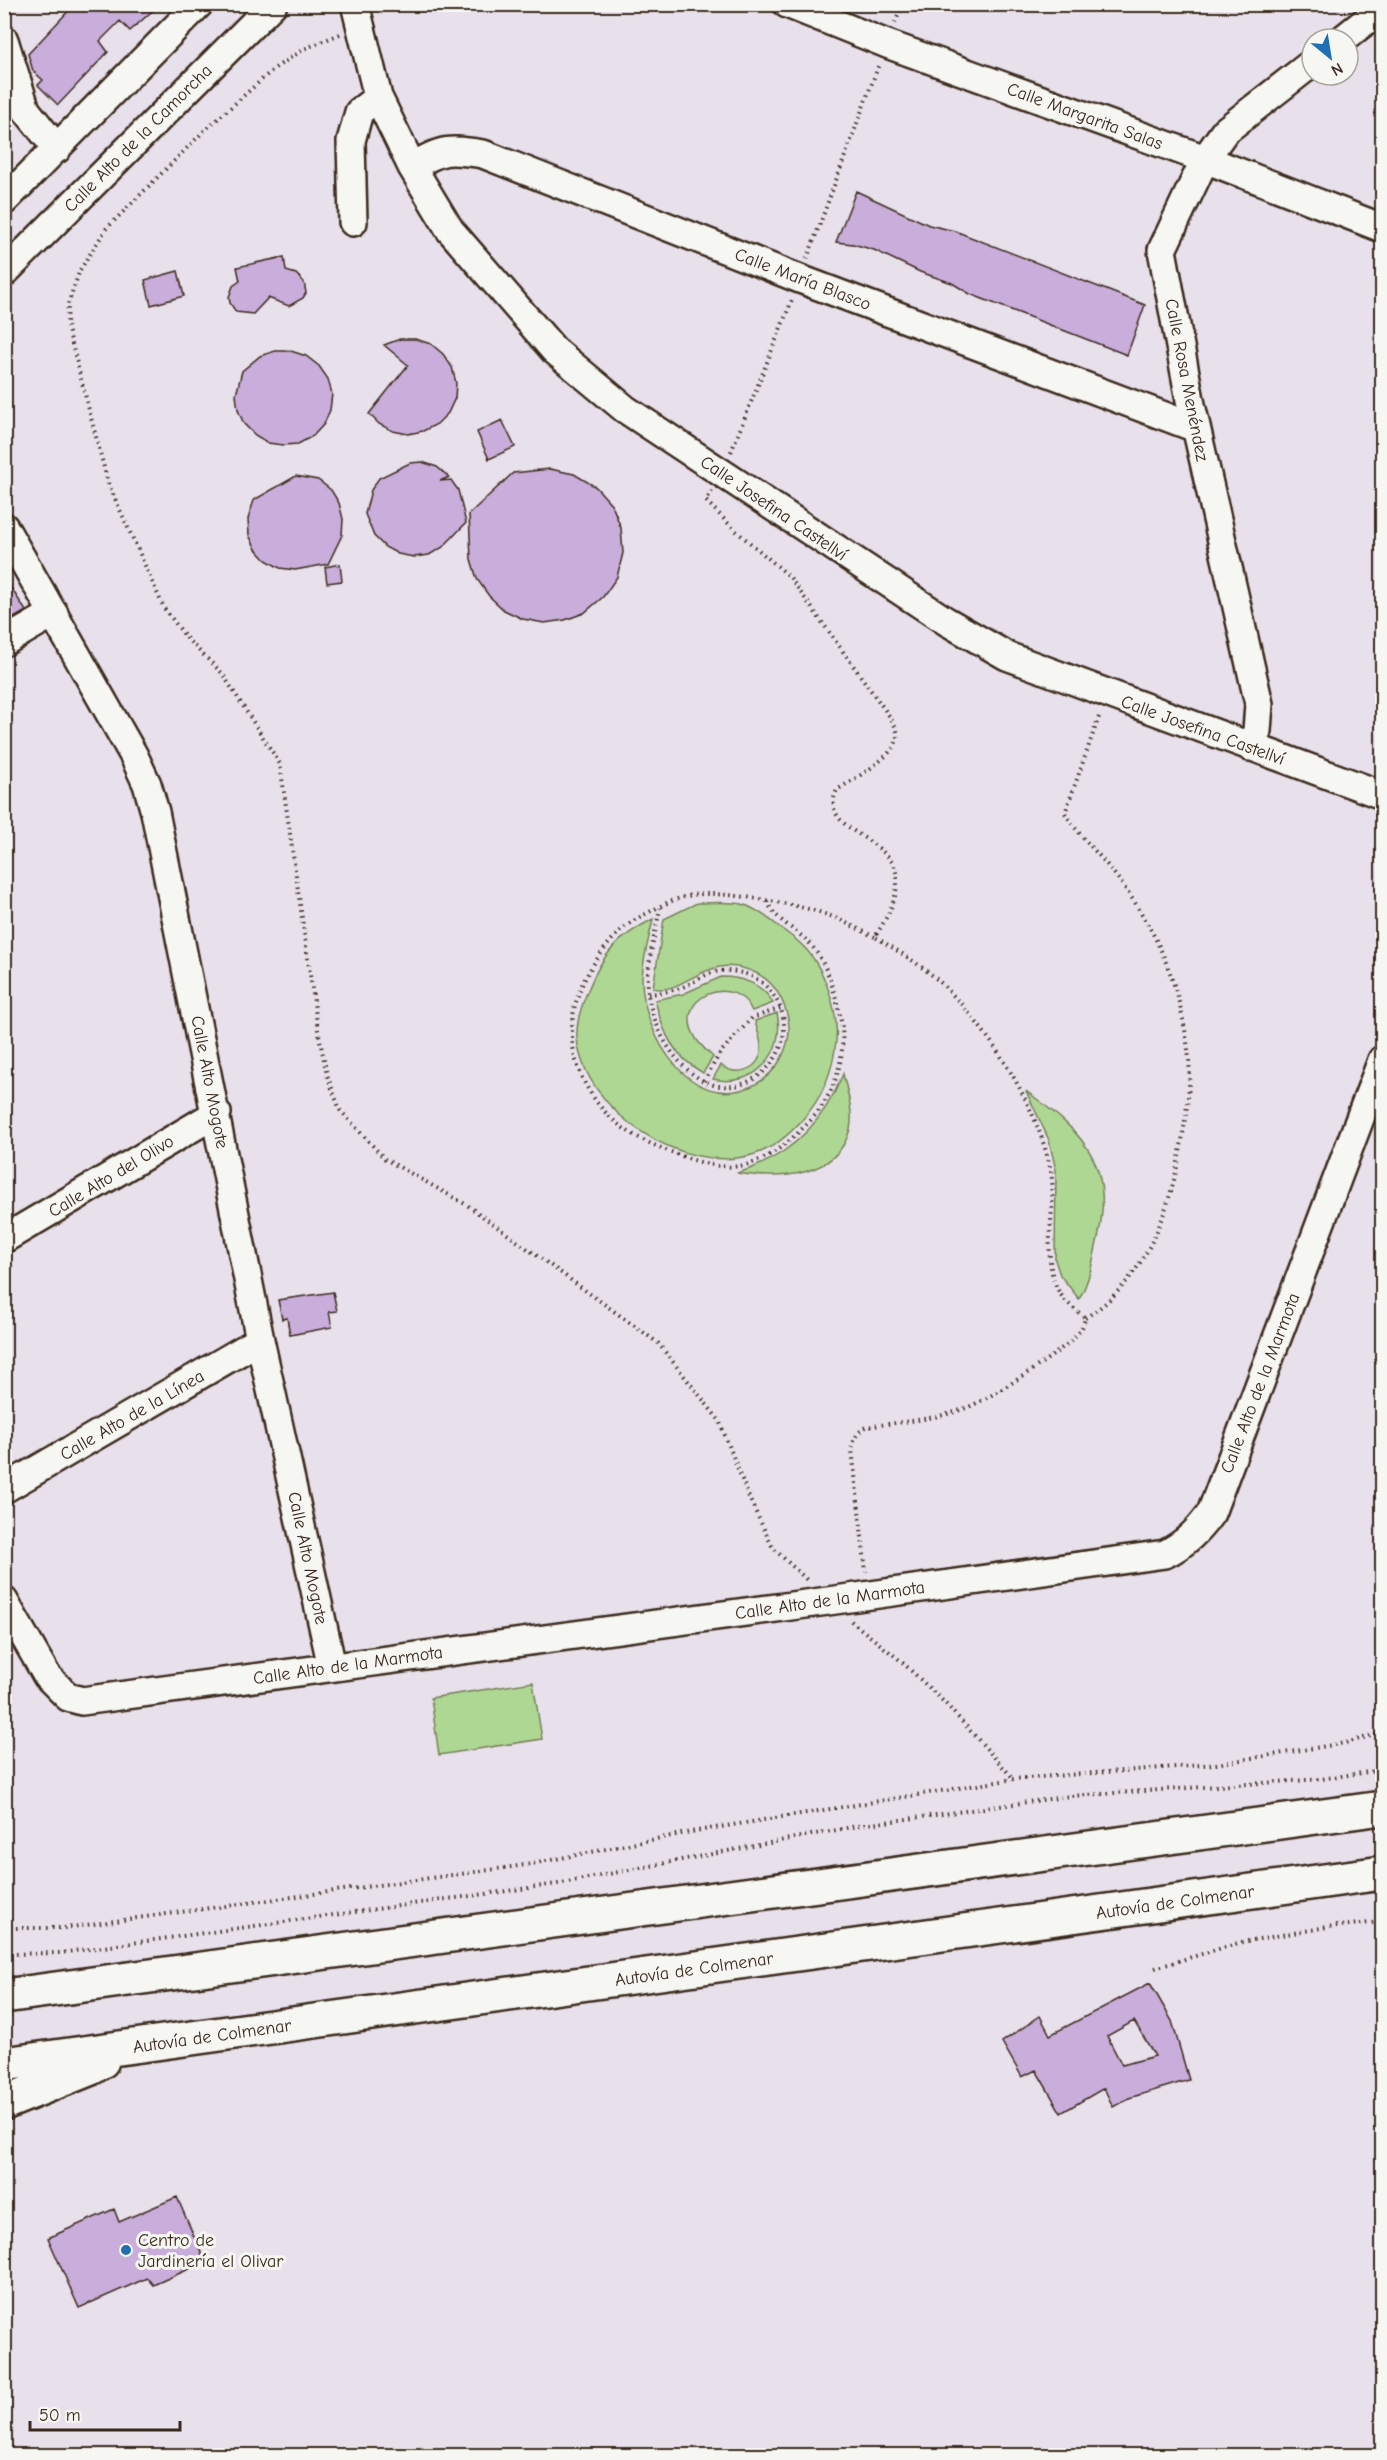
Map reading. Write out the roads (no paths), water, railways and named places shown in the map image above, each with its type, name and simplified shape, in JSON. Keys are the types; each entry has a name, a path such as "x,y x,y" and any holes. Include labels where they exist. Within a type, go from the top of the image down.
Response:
{"highway":[{"path":"4,1996 1383,1808"},
{"name":"Autovía de Colmenar","path":"4,2064 1383,1873"},
{"path":"4,2103 92,2068 121,2049"}],"street":[{"path":"4,201 199,4"},
{"name":"Calle Alto de la Camorcha","path":"4,273 273,4"},
{"name":"Calle Margarita Salas","path":"787,4 886,44 1205,159 1383,228"},
{"path":"1358,27 1383,8"},
{"name":"Calle Josefina Castellví","path":"357,16 378,97 412,167 450,230 554,350 625,409 946,621 1007,656 1383,795"},
{"path":"4,40 26,110 57,149"},
{"name":"Calle Rosa Menéndez","path":"1250,747 1257,731 1259,704 1196,428 1162,250 1205,159 1225,131 1300,72"},
{"path":"353,222 351,141 359,112 378,97"},
{"name":"Calle María Blasco","path":"412,167 430,156 452,149 483,154 789,274 1196,428"},
{"name":"Calle Alto Mogote","path":"4,527 54,613 147,784 155,812 217,1113 260,1340 333,1667"},
{"path":"4,642 54,613"},
{"name":"Calle Alto de la Marmota","path":"4,1601 47,1676 68,1697 82,1701 828,1602 1165,1554 1180,1547 1211,1513 1383,1060"},
{"name":"Calle Alto del Olivo","path":"4,1239 217,1113"},
{"name":"Calle Alto de la Línea","path":"4,1489 260,1340"}],"place":[{"name":"Centro de Jardinería el Olivar","path":"126,2250"}]}
